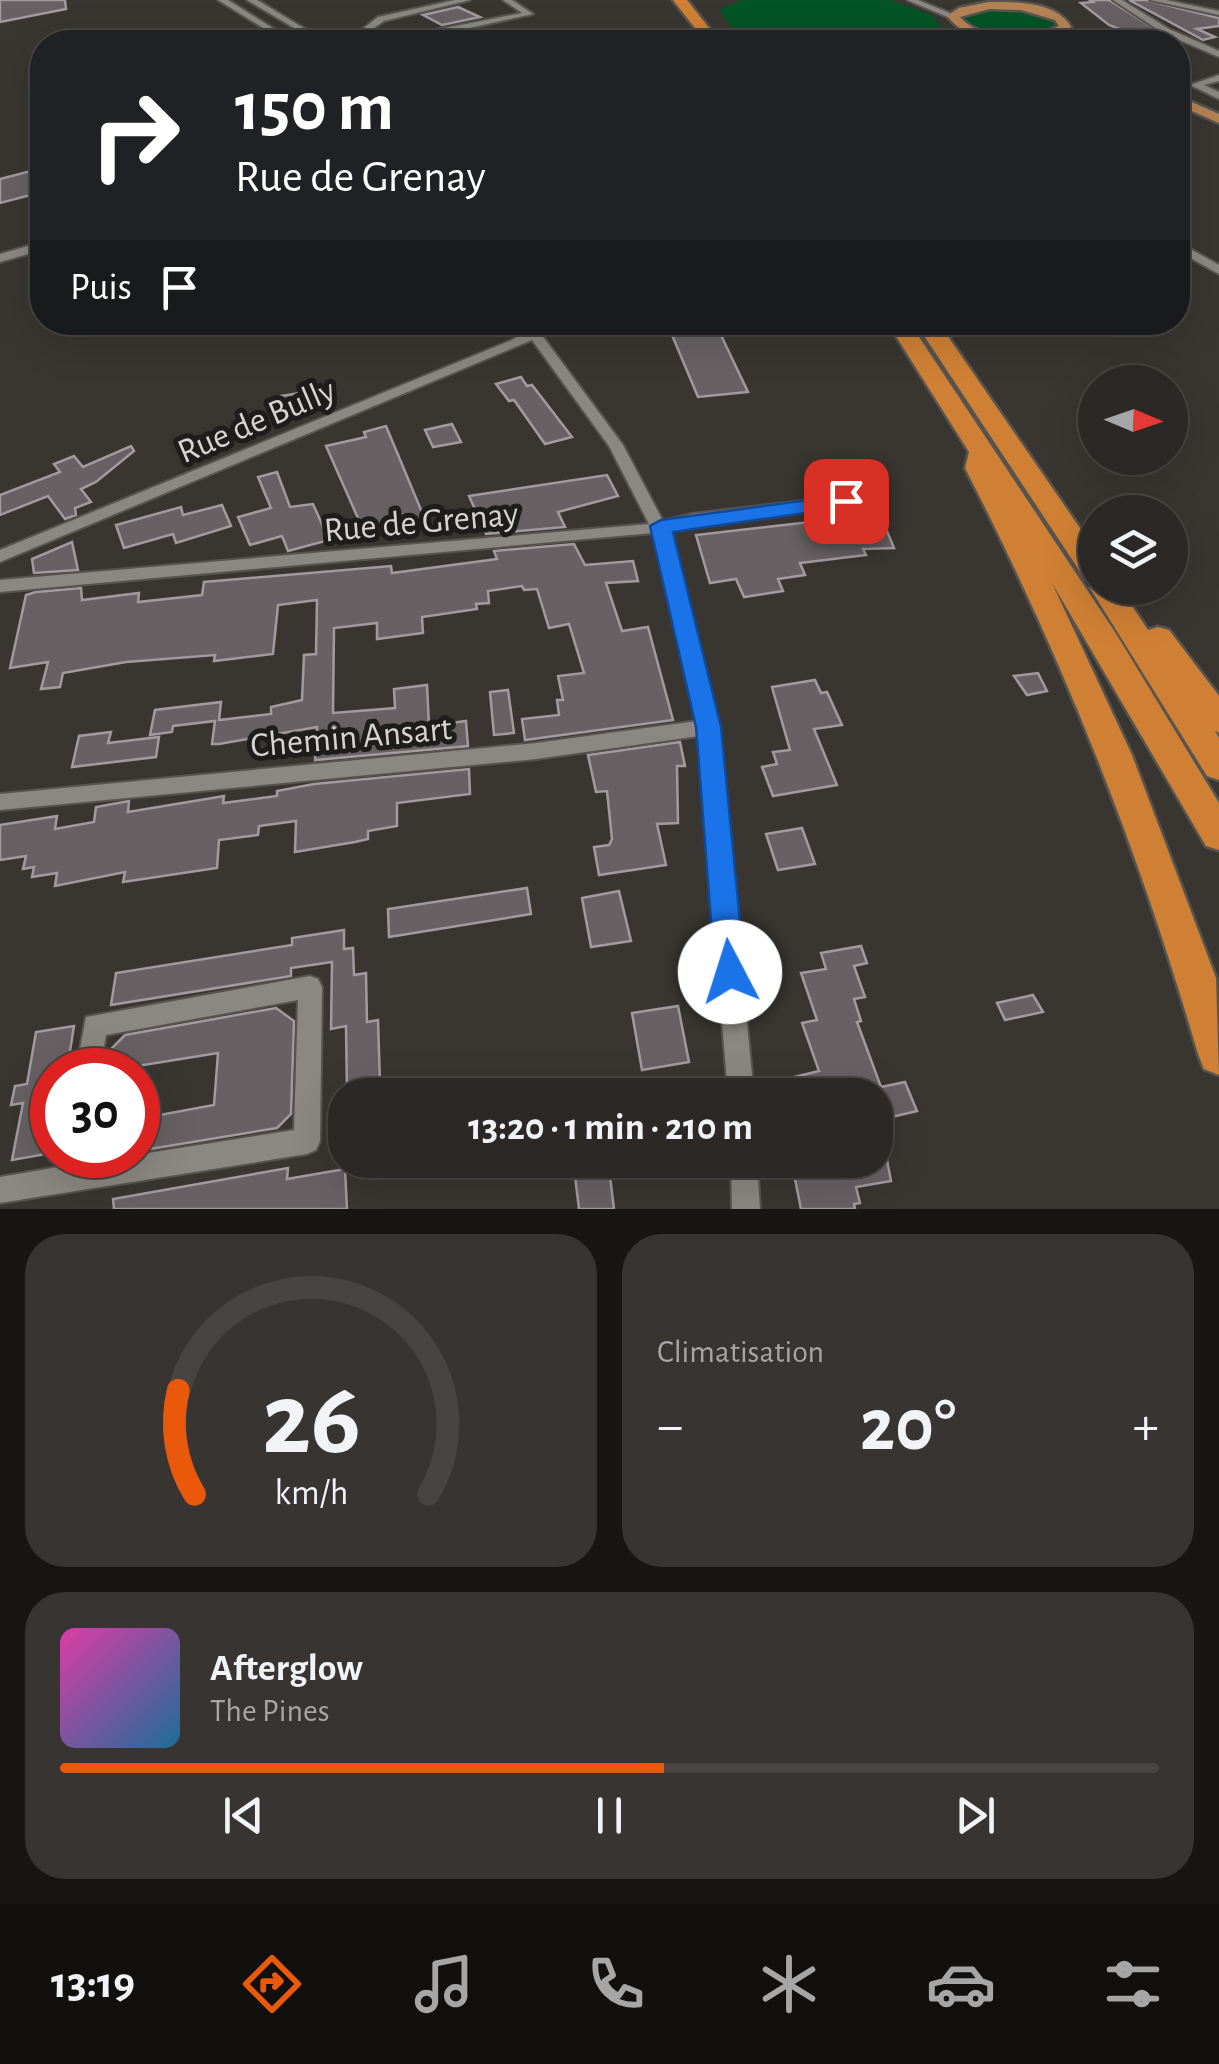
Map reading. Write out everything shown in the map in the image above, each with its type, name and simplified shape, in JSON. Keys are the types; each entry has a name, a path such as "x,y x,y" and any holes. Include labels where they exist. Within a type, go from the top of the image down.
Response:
{"highway":[{"path":"663,0 686,30"},
{"path":"680,0 704,30"},
{"path":"907,335 1104,640 1219,836"},
{"path":"935,335 1078,545"},
{"path":"983,450 978,468 1013,533 1122,770 1164,877 1219,1054"},
{"path":"1046,495 1078,536"},
{"path":"1116,605 1219,766"},
{"path":"1131,605 1219,720"}],"main road":[{"path":"1029,0 1060,18 1063,30"},
{"path":"964,30 953,16 966,6 1004,2 1041,9"},
{"path":"1190,97 1219,110"},
{"path":"1190,106 1219,119"}],"street":[{"path":"222,0 271,30"},
{"path":"252,0 302,30"},
{"path":"367,30 381,20 466,0"},
{"path":"450,30 529,14 507,0"},
{"path":"911,0 953,16"},
{"path":"922,0 966,6"},
{"path":"1117,0 1164,30"},
{"path":"1154,0 1219,13"},
{"path":"388,30 422,22"},
{"path":"1190,41 1219,54"},
{"path":"1219,78 1195,86 1219,96"},
{"path":"0,258 30,249"},
{"path":"1190,253 1219,270"},
{"name":"Rue de Bully","path":"0,556 360,409 517,343 526,335"},
{"path":"541,335 598,416 661,526 708,727 739,1078"},
{"name":"Rue de Grenay","path":"0,586 316,561 661,526 846,501"},
{"name":"Chemin Ansart","path":"0,802 536,751 708,727"},
{"path":"92,1048 95,1026 310,987 307,1141 160,1157"},
{"path":"0,1190 37,1178"},
{"path":"745,1178 746,1209"}],"green space":[{"path":"742,0 890,0 932,15 944,30 734,30 721,8"},
{"path":"1018,7 1052,18 1055,28 982,30 964,20 963,15 977,8"}],"building":[{"path":"0,0 65,0 66,9 0,22"},
{"path":"1090,0 1109,0 1157,30 1122,30 1109,25 1081,3 1093,2"},
{"path":"1129,0 1146,0 1219,18 1219,26 1197,29 1215,37 1203,40"},
{"path":"458,7 480,17 442,25 423,15"},
{"path":"30,171 30,195 0,203 0,179"},
{"path":"672,335 721,335 748,392 698,397"},
{"path":"521,377 527,386 532,385 572,437 545,444 514,400 509,401 496,384"},
{"path":"318,390 333,402 286,418 281,396"},
{"path":"452,424 461,442 433,447 425,430"},
{"path":"386,426 424,517 365,534 326,446 366,437 364,432"},
{"path":"131,446 134,451 96,482 81,489 91,502 75,508 76,515 65,519 48,496 0,515 0,495 60,472 54,464 74,456 83,467"},
{"path":"277,472 290,507 313,504 329,540 288,551 282,536 250,545 238,517 271,508 258,477"},
{"path":"607,475 618,496 558,512 565,527 486,534 469,496"},
{"path":"222,505 231,526 176,543 173,534 124,548 116,525 181,507 183,515"},
{"path":"880,514 894,548 863,549 866,555 800,563 805,575 778,579 783,591 744,597 736,579 710,583 696,535"},
{"path":"72,542 78,570 34,573 32,559"},
{"path":"574,544 585,565 633,561 638,581 606,583 622,631 648,627 673,720 525,740 522,719 559,715 557,700 563,700 558,676 584,673 569,624 549,628 537,589 524,590 522,586 488,591 489,603 476,604 477,609 422,617 423,633 377,639 377,623 334,628 333,713 395,708 394,689 427,685 429,726 466,721 468,746 315,760 317,727 219,744 212,744 215,721 173,726 172,732 150,735 155,710 221,702 219,720 271,714 271,707 302,700 304,655 316,654 317,600 278,605 273,654 214,661 215,655 126,662 63,673 60,687 41,689 48,662 10,668 26,595 36,592 81,588 82,600 139,593 138,602 202,595 204,582 391,566 392,573 497,559 494,551"},
{"path":"1038,673 1047,691 1027,695 1014,676"},
{"path":"815,680 821,693 827,692 842,725 814,729 837,785 773,796 762,767 777,764 773,752 790,750 772,687"},
{"path":"508,690 514,733 494,735 490,692"},
{"path":"111,732 108,743 159,737 156,757 72,767 79,736"},
{"path":"680,742 685,766 677,766 678,823 657,824 666,865 599,875 594,847 609,845 612,839 607,791 596,792 588,755"},
{"path":"469,769 470,794 397,803 397,826 368,831 368,839 355,842 295,852 296,821 259,826 258,835 219,840 217,868 123,882 125,872 55,886 57,873 32,877 34,867 23,869 26,856 0,860 0,825 57,816 55,829 94,822 96,807 129,801 128,812 224,796 223,803 277,796 277,791 314,784"},
{"path":"802,828 815,864 778,870 766,834"},
{"path":"527,888 531,914 389,937 388,909"},
{"path":"619,891 631,941 591,947 582,898"},
{"path":"344,930 344,949 353,948 354,975 366,973 367,1022 378,1020 380,1078 347,1078 346,1026 331,1029 332,962 291,968 291,976 111,1005 116,973 292,945 292,938"},
{"path":"861,946 867,963 854,966 865,997 854,999 861,1021 857,1022 878,1078 790,1078 819,1071 802,1023 817,1020 801,973 826,969 821,953"},
{"path":"1033,995 1043,1012 1005,1020 997,1003"},
{"path":"678,1006 689,1062 642,1070 632,1013"},
{"path":"276,1008 294,1021 291,1114 277,1128 160,1147 160,1115 214,1105 218,1053 160,1062 160,1048 112,1048 125,1035"},
{"path":"74,1026 70,1048 33,1048 36,1032"},
{"path":"30,1067 30,1157 12,1160 23,1103 11,1105 15,1086 27,1084"},
{"path":"905,1082 917,1111 893,1117 893,1084"},
{"path":"288,1168 287,1179 328,1172 328,1178 345,1178 347,1209 114,1209 113,1199"},
{"path":"575,1178 610,1178 614,1209 579,1209"},
{"path":"795,1178 890,1178 891,1181 856,1187 860,1203 854,1204 855,1209 801,1209"}],"route":[{"path":"730,972 708,727 661,526 846,501"}]}
